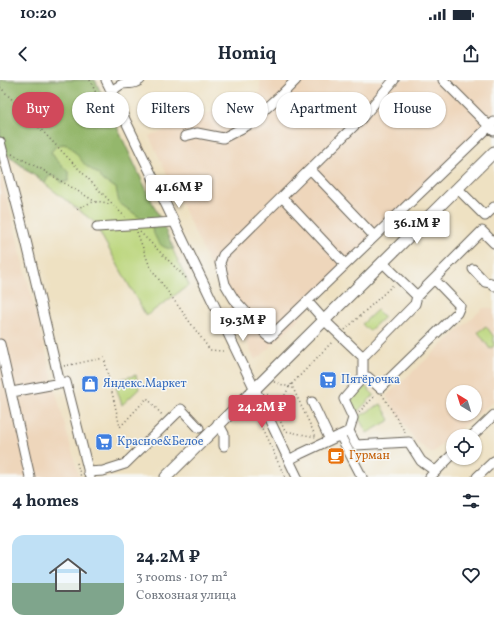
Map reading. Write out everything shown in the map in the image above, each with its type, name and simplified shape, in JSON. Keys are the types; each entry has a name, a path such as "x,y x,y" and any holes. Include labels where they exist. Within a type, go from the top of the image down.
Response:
{"main road":[{"path":"166,477 494,152"}],"street":[{"path":"106,80 297,477"},
{"path":"111,91 120,85 134,84 140,80"},
{"path":"185,136 198,133 223,138 248,125 296,80"},
{"path":"394,80 362,118 223,255 220,263 225,284 234,299 270,337 374,236 492,126 443,80"},
{"path":"2,146 60,384"},
{"path":"310,169 374,236"},
{"path":"458,188 485,216 494,207"},
{"path":"282,197 345,264"},
{"path":"97,226 174,222"},
{"path":"362,357 415,304 416,296 482,231 494,243"},
{"path":"382,262 416,296"},
{"path":"473,269 485,282 491,283 494,286"},
{"path":"363,377 368,377 380,388 457,313 460,306 434,279"},
{"path":"289,460 318,441 330,440 344,433 353,418 344,399 363,377 362,357 307,301"},
{"path":"0,344 30,477"},
{"path":"12,392 66,382 89,475 125,464 180,409 199,428"},
{"path":"312,402 330,440"},
{"path":"479,429 494,415"},
{"path":"218,424 224,434 224,446"},
{"path":"344,433 356,445 409,442 432,474 446,461"},
{"path":"344,433 362,477"},
{"path":"477,477 494,461"}],"path":[{"path":"90,80 95,92"},
{"path":"0,87 132,224"},
{"path":"2,146 96,202"},
{"path":"77,209 84,205 96,202 107,202 114,206"},
{"path":"187,279 136,228 150,267 210,350 223,351"},
{"path":"276,413 291,384 339,335 399,279"},
{"path":"56,367 104,358 120,427 147,398 168,421"},
{"path":"270,380 289,387"},
{"path":"291,384 318,441"},
{"path":"353,418 380,391 411,440 409,442"},
{"path":"267,394 285,431 318,441"},
{"path":"252,407 285,477"}],"shaded area":[{"path":"260,80 494,80 494,125 261,356 255,360 149,136 170,128 204,128 204,115 212,112 212,128 268,128 268,92 260,92"},
{"path":"0,171 54,385 79,477 0,477"},
{"path":"483,308 492,308 494,311 494,401 482,411 482,385 446,385 446,421 470,421 461,429 446,429 446,441 432,453 416,442 386,396"}],"green space":[{"path":"0,80 95,80 101,92 72,92 72,128 117,128 189,285 146,316 94,222 0,149"},
{"path":"0,80 95,80 101,92 72,92 72,128 117,128 174,249 160,244 149,221 142,219 119,203 116,188 102,180 98,174 86,166 70,146 63,144 56,146 51,152 69,173 69,181 62,183 57,177 49,176 45,183 0,149"},
{"path":"377,310 384,317 369,331 362,324"},
{"path":"486,326 494,337 494,346 490,349 478,332"},
{"path":"136,375 139,389 122,405 114,381"},
{"path":"365,386 374,395 357,412 348,403"},
{"path":"381,404 390,420 367,433 358,417"}],"place":[{"name":"Пятёрочка","path":"328,380"},
{"name":"Яндекс.Маркет","path":"90,384"},
{"name":"Красное&Белое","path":"104,442"},
{"name":"Гурман","path":"336,456"}]}
